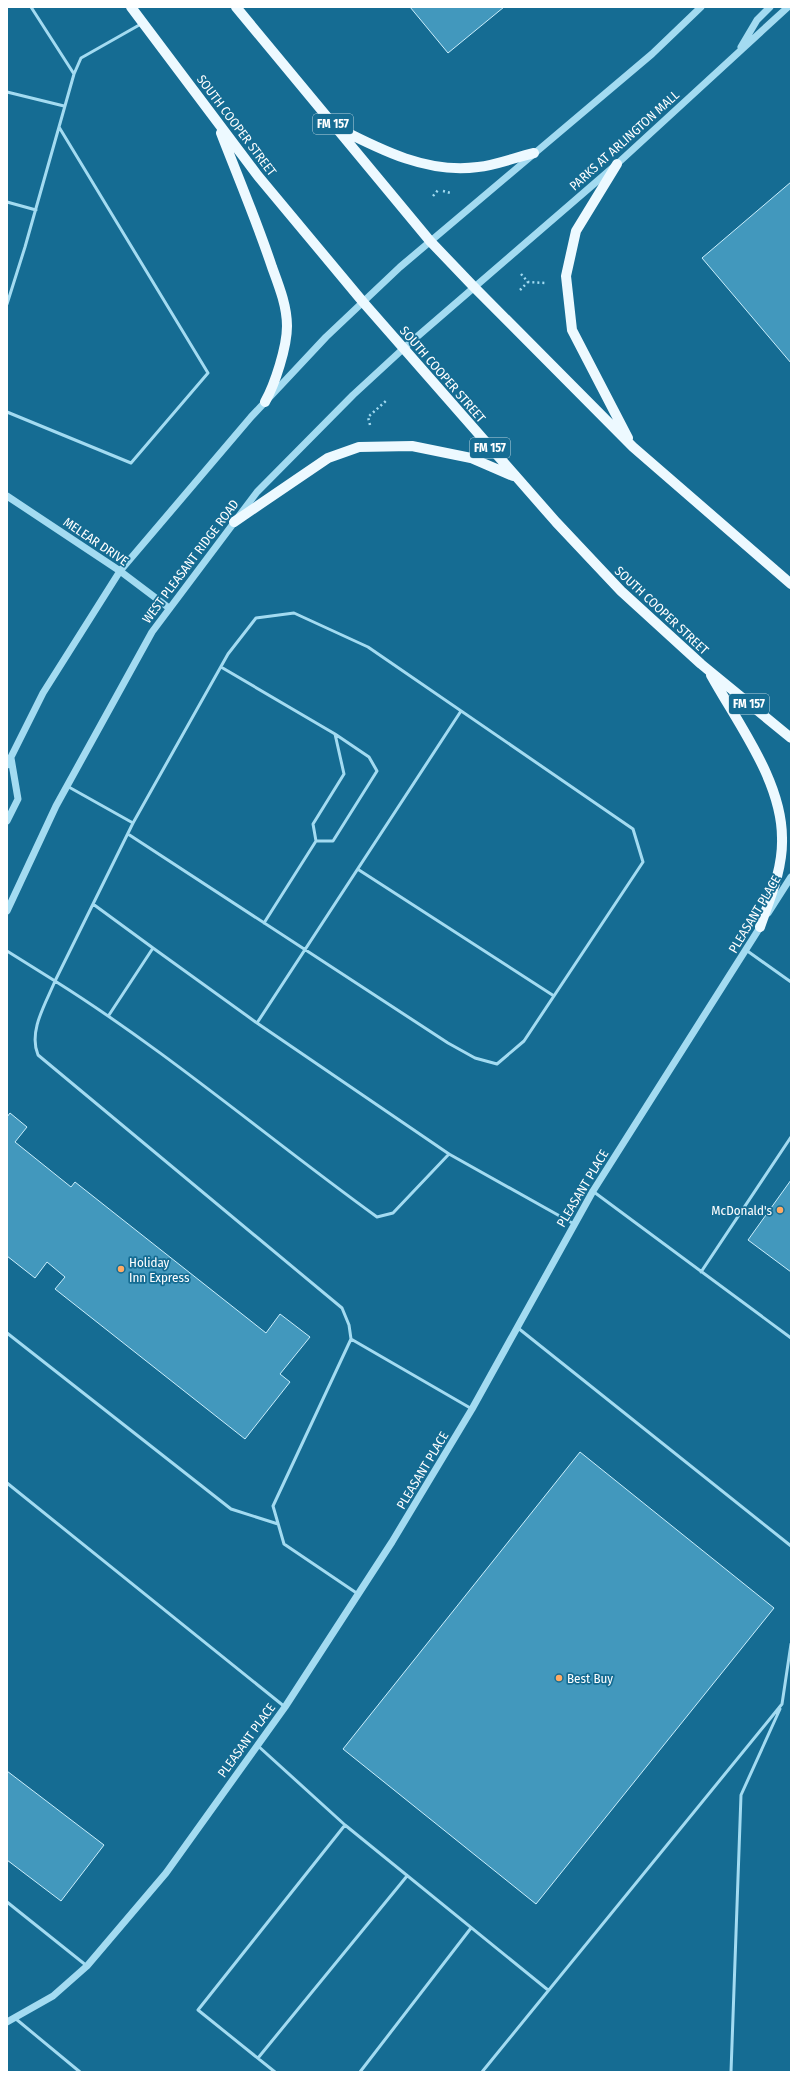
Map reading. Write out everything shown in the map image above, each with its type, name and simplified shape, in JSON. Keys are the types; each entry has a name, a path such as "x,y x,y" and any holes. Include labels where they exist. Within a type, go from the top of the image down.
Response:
{"main road":[{"name":"SOUTH COOPER STREET","path":"132,7 258,176 363,302 517,478 620,591 708,670 791,738"},
{"name":"FM 157","path":"236,7 430,240 474,288 633,447 791,584"},
{"path":"216,120 266,248 284,301 287,326 282,357 272,390 265,402"},
{"path":"334,126 382,150 435,167 478,167 534,153"},
{"path":"617,164 576,231 566,276 572,330 633,447"},
{"path":"234,522 328,458 359,447 412,446 471,458 517,478"},
{"path":"708,670 764,768 777,801 782,838 778,875 760,927"}],"street":[{"path":"7,765 43,693 120,571 265,402 326,337 400,267 430,240 652,54 701,7"},
{"path":"736,55 758,20 770,7"},
{"name":"PARKS AT ARLINGTON MALL","path":"474,288 617,164 788,7"},
{"name":"WEST PLEASANT RIDGE ROAD","path":"7,911 67,786 152,632 169,608 257,492 332,414 404,348 474,288"},
{"name":"MELEAR DRIVE","path":"7,496 120,571 169,608"},
{"path":"7,821 18,799 10,758"},
{"name":"PLEASANT PLACE","path":"7,2022 16,2019 53,1996 87,1966 166,1873 256,1745 285,1707 392,1542 472,1409 518,1328 592,1191 791,877"}],"lane":[{"path":"31,7 74,74"},
{"path":"7,304 36,210 64,106 74,74 81,58 143,23"},
{"path":"7,92 64,106"},
{"path":"7,412 131,463 208,373 58,127"},
{"path":"7,202 36,210"},
{"path":"128,834 448,1043 474,1058 497,1064 524,1041 643,862 639,848 633,829 368,647 294,613 256,618 228,654 133,823 55,981 35,1033 34,1046 38,1055 342,1308 349,1325 351,1339 273,1506 284,1544 358,1594"},
{"path":"221,667 336,734 369,756 377,771 333,841 316,841"},
{"path":"257,1024 359,870 461,711"},
{"path":"264,922 316,841 313,824 344,774 336,734"},
{"path":"67,786 133,823"},
{"path":"359,870 554,996"},
{"path":"93,904 257,1024 449,1154 574,1224"},
{"path":"109,1015 153,948"},
{"path":"746,950 791,982"},
{"path":"7,951 109,1015 316,1173 377,1217 393,1214 449,1154"},
{"path":"701,1272 791,1137"},
{"path":"592,1191 791,1338"},
{"path":"518,1328 791,1546"},
{"path":"7,1333 231,1509 278,1524"},
{"path":"351,1339 472,1409"},
{"path":"7,1483 285,1707"},
{"path":"731,2072 741,1795 782,1704 791,1644"},
{"path":"482,2072 782,1704"},
{"path":"256,1745 345,1825 548,1990"},
{"path":"275,2072 198,2010 345,1825"},
{"path":"258,2058 407,1876"},
{"path":"7,1902 87,1966"},
{"path":"360,2072 471,1928"},
{"path":"16,2019 80,2072"}],"path":[{"path":"439,190 451,193"},
{"path":"521,274 528,282 548,284"},
{"path":"520,290 528,282"},
{"path":"370,429 368,417 387,400"}],"building":[{"path":"410,7 504,7 448,53"},
{"path":"791,182 791,363 702,258"},
{"name":"Holiday Inn Express","path":"10,1113 27,1127 15,1142 71,1187 75,1182 266,1333 280,1314 310,1337 280,1374 290,1382 245,1439 55,1289 65,1277 47,1262 35,1278 7,1256 7,1117"},
{"name":"McDonald's","path":"791,1180 791,1272 748,1240"},
{"name":"Best Buy","path":"580,1452 774,1608 536,1904 343,1749"},
{"path":"7,1771 104,1845 61,1901 7,1860"}],"place":[{"name":"McDonald's","path":"780,1210"},
{"name":"Holiday Inn Express","path":"121,1269"},
{"name":"Best Buy","path":"559,1678"}]}
